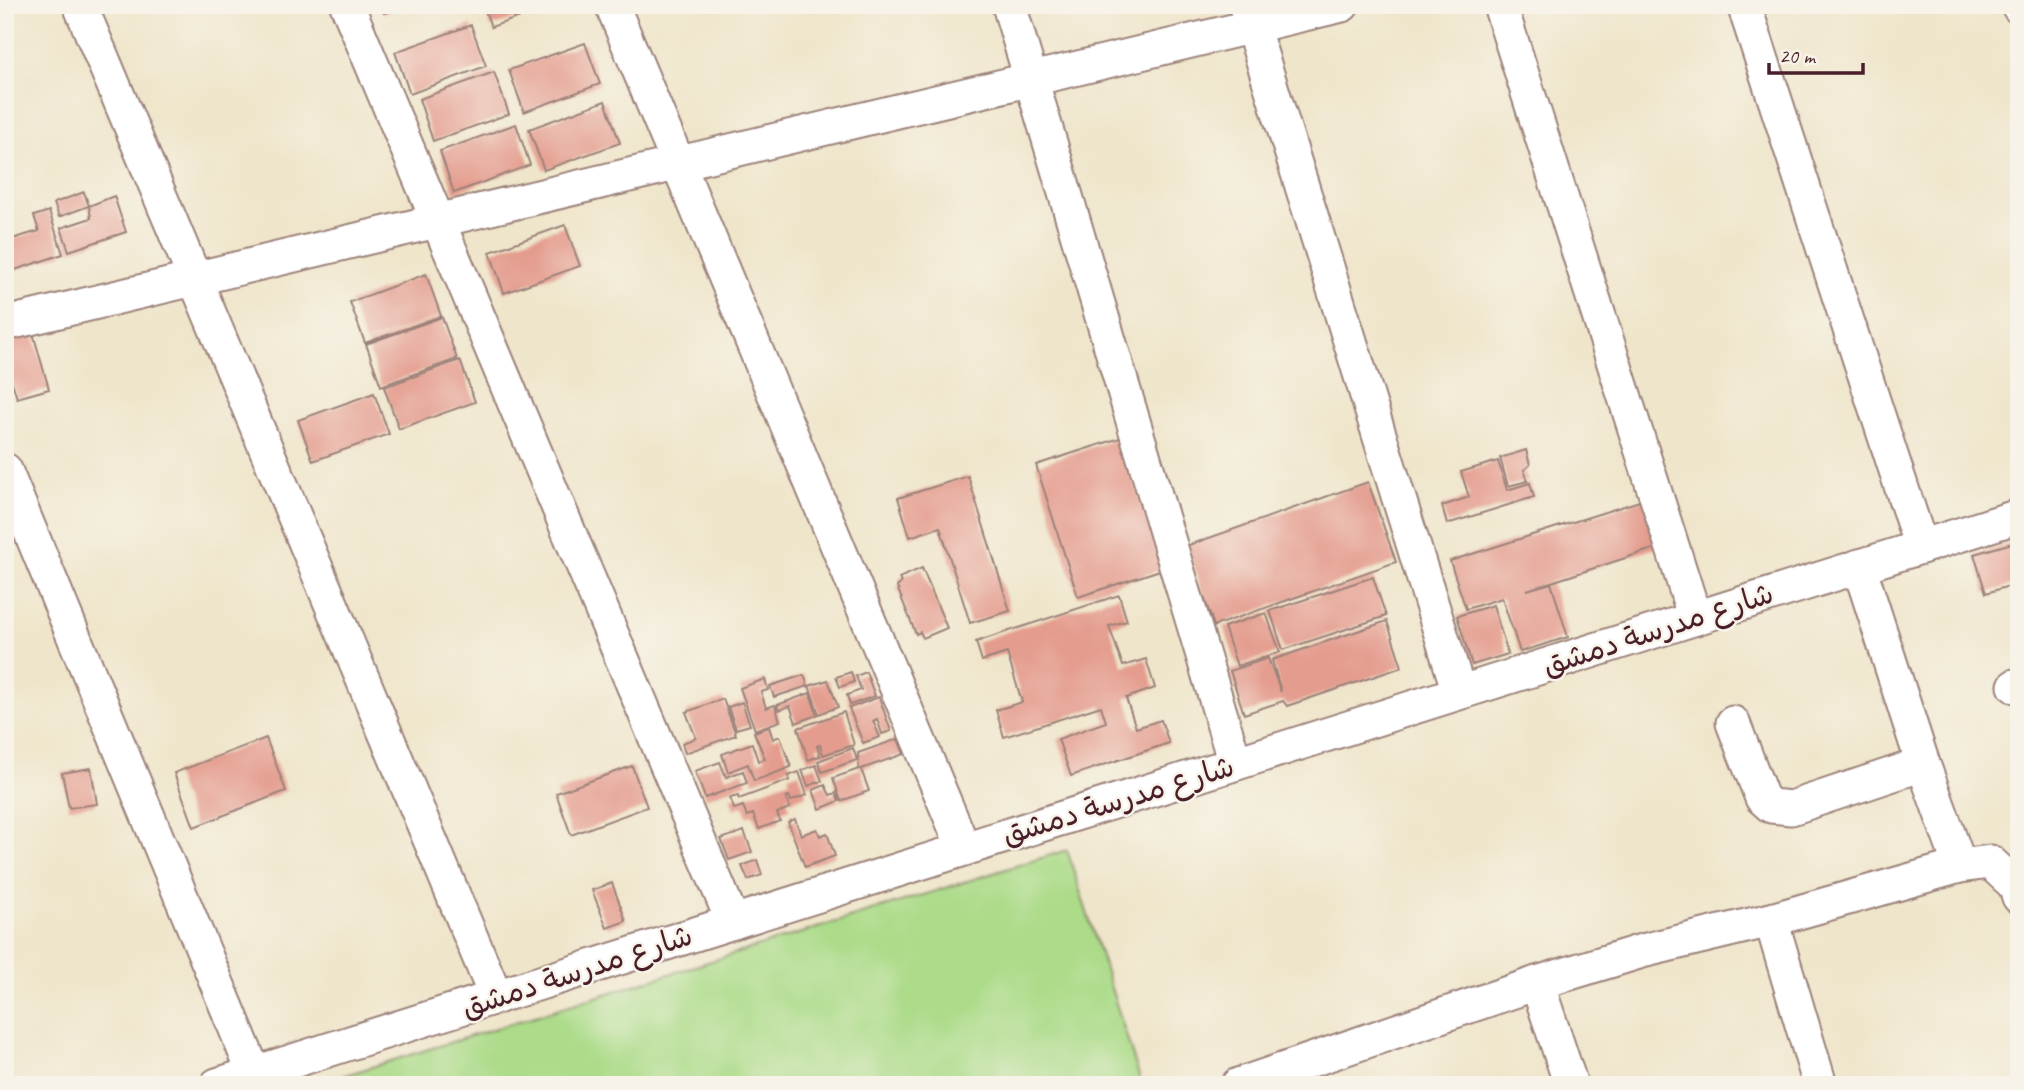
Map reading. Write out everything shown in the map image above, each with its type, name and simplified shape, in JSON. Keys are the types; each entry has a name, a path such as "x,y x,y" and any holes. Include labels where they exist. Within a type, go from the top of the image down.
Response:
{"street":[{"path":"80,5 495,997"},
{"path":"347,5 733,922"},
{"path":"612,5 964,849"},
{"path":"1009,5 1235,763"},
{"path":"5,324 1031,79 1249,16 1342,5"},
{"path":"1500,5 1695,618"},
{"path":"1744,5 1920,547"},
{"path":"1249,16 1459,692"},
{"path":"5,470 254,1073"},
{"name":"شارع مدرسة دمشق","path":"217,1085 2019,516"},
{"path":"1859,566 1923,764 1960,866"},
{"path":"1733,723 1762,798 1771,806 1791,808 1923,764"},
{"path":"1238,1085 1306,1075 1537,983 1642,951 1771,920 1960,866 1990,862 2015,885 2019,897"},
{"path":"1771,920 1820,1085"},
{"path":"1537,983 1571,1085"}],"green space":[{"path":"1067,850 1142,1085 314,1085"}],"building":[{"path":"381,5 405,5 405,6 384,13"},
{"path":"483,5 552,5 552,6 491,27"},
{"path":"471,25 486,66 410,94 395,52"},
{"path":"585,43 600,84 524,112 509,70"},
{"path":"494,72 509,114 433,141 419,99"},
{"path":"605,101 620,143 544,170 529,129"},
{"path":"516,124 530,165 454,193 440,151"},
{"path":"84,192 89,206 59,217 54,203"},
{"path":"114,196 126,232 69,251 61,228 91,218 89,206"},
{"path":"49,211 63,254 12,271 5,241 39,231 34,216"},
{"path":"565,225 580,266 504,293 490,252"},
{"path":"426,274 441,316 365,343 350,302"},
{"path":"442,317 457,359 381,386 366,344"},
{"path":"33,333 49,389 17,398 5,360 5,342"},
{"path":"460,360 475,402 399,429 384,387"},
{"path":"374,393 389,434 313,461 298,420"},
{"path":"1120,438 1163,569 1078,597 1036,465"},
{"path":"1526,450 1530,465 1524,470 1528,481 1508,486 1500,458"},
{"path":"1498,461 1507,490 1530,483 1534,497 1447,524 1442,506 1469,497 1461,472"},
{"path":"968,476 1010,611 970,623 940,527 910,537 898,498"},
{"path":"1368,482 1396,562 1214,626 1186,546"},
{"path":"5,498 18,529 5,533"},
{"path":"1646,499 1662,546 1527,590 1551,583 1568,637 1520,652 1502,598 1466,609 1450,561"},
{"path":"2019,541 2019,583 1986,593 1974,554"},
{"path":"922,568 947,628 923,638 920,632 916,634 897,587 901,583 899,578"},
{"path":"1373,577 1386,616 1283,650 1270,611"},
{"path":"1119,595 1127,621 1109,626 1123,666 1146,659 1155,688 1126,698 1136,728 1161,720 1169,743 1071,776 1058,739 1106,722 1101,706 1004,737 996,710 1022,702 1007,653 982,661 976,642"},
{"path":"1493,605 1508,654 1472,665 1457,616"},
{"path":"1266,613 1280,652 1237,666 1224,627"},
{"path":"1387,621 1402,667 1287,706 1283,701 1244,714 1230,671 1268,658 1281,692 1272,660"},
{"path":"851,672 854,682 840,687 836,677"},
{"path":"866,672 875,696 850,705 847,695 861,690 856,676"},
{"path":"804,675 808,686 774,697 770,686"},
{"path":"765,679 768,690 761,692 766,708 775,705 780,721 755,730 740,688"},
{"path":"828,680 838,707 819,714 809,686"},
{"path":"810,693 817,715 796,723 790,706 779,710 777,705"},
{"path":"879,697 891,731 882,734 877,719 873,721 880,737 863,743 849,708"},
{"path":"723,699 736,735 685,753 682,743 696,738 686,712"},
{"path":"742,702 750,725 736,729 728,707"},
{"path":"844,712 854,745 823,755 820,745 817,746 820,756 808,760 798,728"},
{"path":"769,727 773,739 780,736 791,767 754,781 748,764 728,772 722,754 752,743 758,761 765,759 754,732"},
{"path":"266,738 286,791 194,827 174,773"},
{"path":"898,739 904,754 861,769 869,791 841,801 833,778 859,769 858,753"},
{"path":"853,748 857,760 822,772 818,761"},
{"path":"720,762 726,777 743,771 747,783 705,798 695,771"},
{"path":"816,765 822,781 808,786 802,770"},
{"path":"632,766 647,807 571,835 556,793"},
{"path":"91,768 97,804 69,808 62,773"},
{"path":"799,772 807,795 791,801 789,796 786,797 790,808 777,813 780,821 759,829 753,814 747,816 743,806 734,809 730,798 738,796 739,799 790,780 788,776"},
{"path":"825,785 830,795 836,793 839,801 820,809 813,790"},
{"path":"795,819 801,835 817,829 820,836 827,833 835,856 805,867 788,822"},
{"path":"744,831 752,852 729,860 721,839"},
{"path":"757,860 762,875 748,880 742,866"},
{"path":"612,883 626,921 607,928 592,890"}]}
